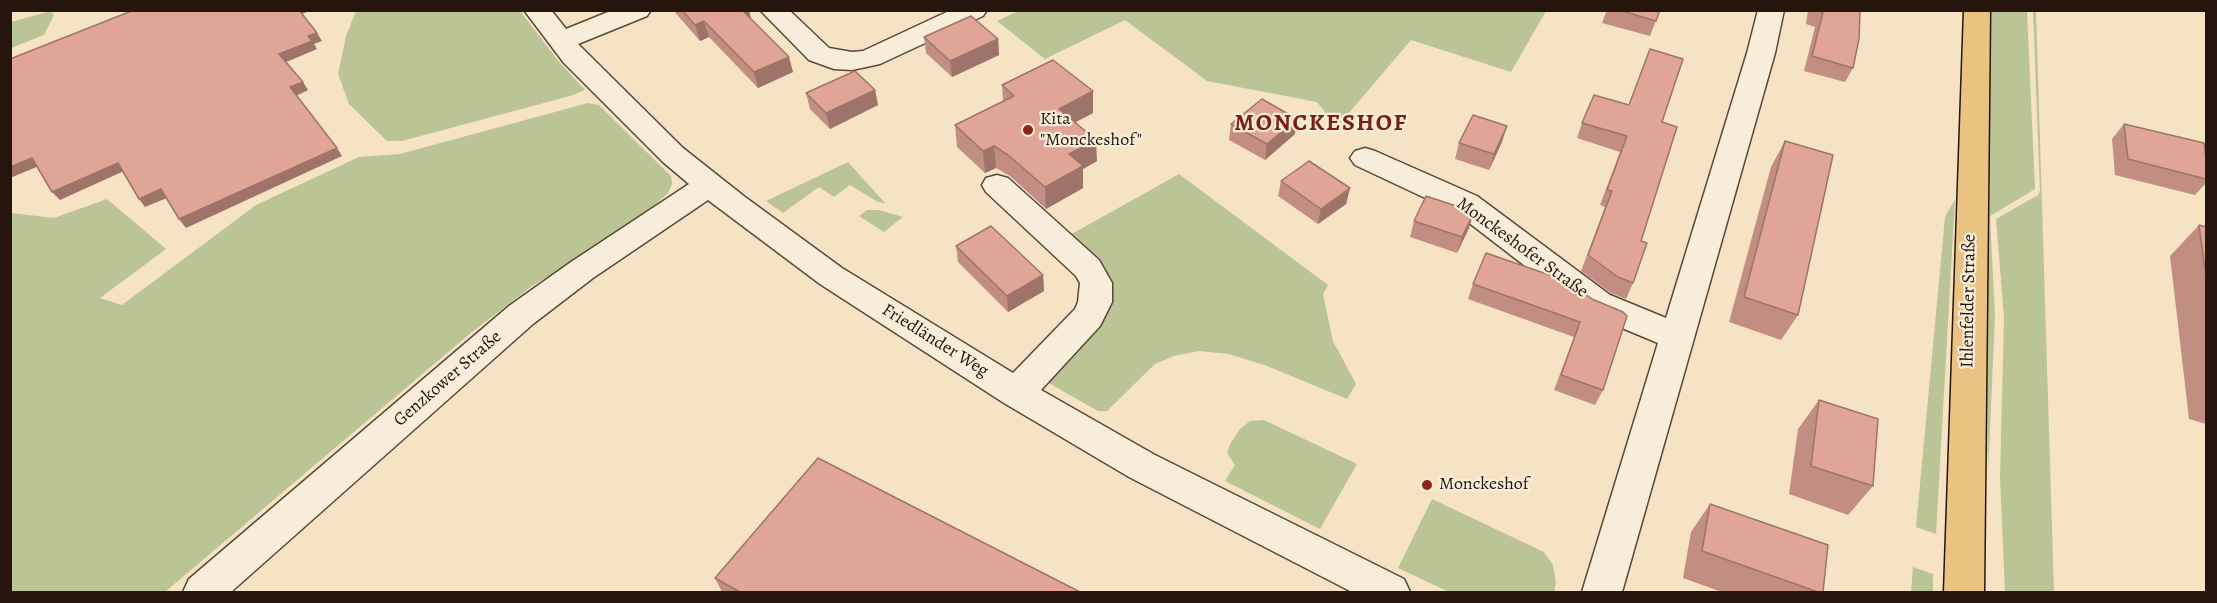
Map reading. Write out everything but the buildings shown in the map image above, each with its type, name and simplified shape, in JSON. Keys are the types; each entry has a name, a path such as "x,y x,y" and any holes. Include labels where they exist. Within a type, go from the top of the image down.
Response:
{"main road":[{"name":"Ihlenfelder Straße","path":"1964,592 1977,10"}],"street":[{"name":"Friedländer Weg","path":"537,10 561,41 605,88 673,155 709,185 831,276 1016,393 1142,466 1390,592"},
{"path":"561,41 638,10"},
{"path":"773,10 819,54 834,60 852,61 870,58 974,10"},
{"path":"1602,592 1678,337 1771,10"},
{"name":"Monckeshofer Straße","path":"1365,158 1466,204 1598,304 1678,337"},
{"name":"Genzkower Straße","path":"203,592 521,315 582,270 709,185"},
{"path":"998,185 1088,268 1096,284 1095,302 1088,317 1016,393"}],"green space":[{"path":"1020,10 1546,11 1511,72 1411,40 1337,127 1317,102 1207,81 1125,20 1045,59 997,21"},
{"path":"51,11 54,15 44,35 11,48 11,22"},
{"path":"356,11 520,11 560,63 585,90 402,141 387,141 349,104 338,74 346,36"},
{"path":"1989,11 2027,11 2035,189 1990,216 1995,316 1988,474 1985,214"},
{"path":"2033,11 2036,11 2054,592 2005,592 2000,477 2004,318 1996,219 2038,195 2040,191"},
{"path":"588,103 599,105 671,176 672,184 668,193 644,215 605,243 532,286 472,332 165,592 11,592 11,213 54,218 107,199 166,249 100,298 122,305 256,205 359,157 400,154"},
{"path":"848,162 885,203 878,202 850,185 834,197 819,187 783,213 766,201"},
{"path":"1179,174 1328,285 1323,294 1333,341 1356,384 1347,399 1267,366 1229,354 1199,351 1174,356 1155,364 1107,411 1098,411 1045,381 1098,323 1070,235"},
{"path":"1955,199 1936,534 1916,527 1945,217"},
{"path":"867,210 879,210 903,217 884,232 859,216"},
{"path":"1264,420 1357,464 1320,529 1225,481 1235,465 1227,453 1230,444 1240,429 1250,421"},
{"path":"1432,499 1544,552 1553,565 1556,582 1554,592 1449,592 1398,568"},
{"path":"1913,567 1933,574 1933,592 1911,592"}],"place":[{"name":"Kita \"Monckeshof\"","path":"1028,130"},
{"name":"Monckeshof","path":"1427,485"}],"district":[{"name":"MONCKESHOF","path":"1321,124"}]}
